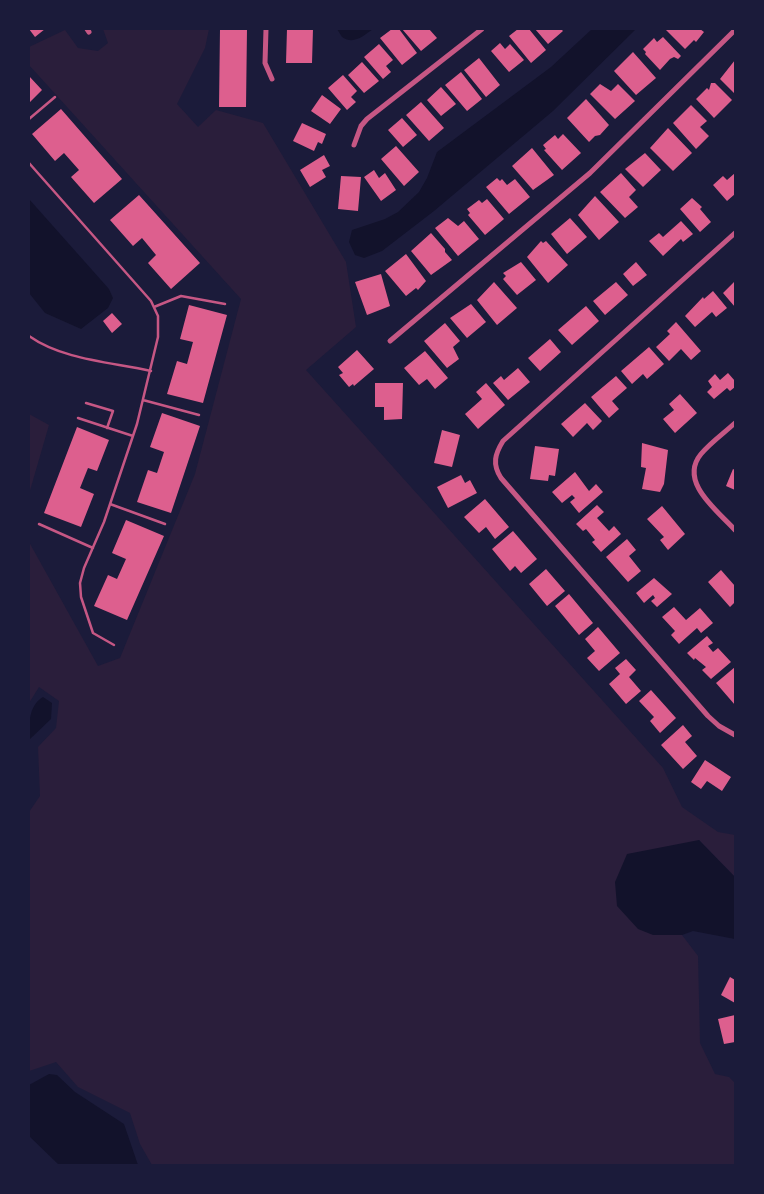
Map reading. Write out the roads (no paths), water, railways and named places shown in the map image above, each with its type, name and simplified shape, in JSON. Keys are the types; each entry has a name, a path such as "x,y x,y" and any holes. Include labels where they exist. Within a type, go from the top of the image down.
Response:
{"street":[{"path":"266,29 265,63 272,79"},
{"path":"354,145 361,126 367,119 482,29"},
{"path":"390,341 590,173 735,30"},
{"path":"735,233 503,441 495,460 495,469 501,478 708,716 719,726 735,735"},
{"path":"735,423 701,454 695,464 693,474 699,490 735,530"}],"lane":[{"path":"29,119 55,97"},
{"path":"29,163 151,301 158,316 158,337 133,436 80,584 81,597 93,633 114,645"},
{"path":"154,307 181,296 225,304"},
{"path":"29,336 67,354 150,371"},
{"path":"143,400 199,415"},
{"path":"86,403 113,411 107,428"},
{"path":"78,418 133,436"},
{"path":"110,504 165,524"},
{"path":"39,524 93,548"}]}
